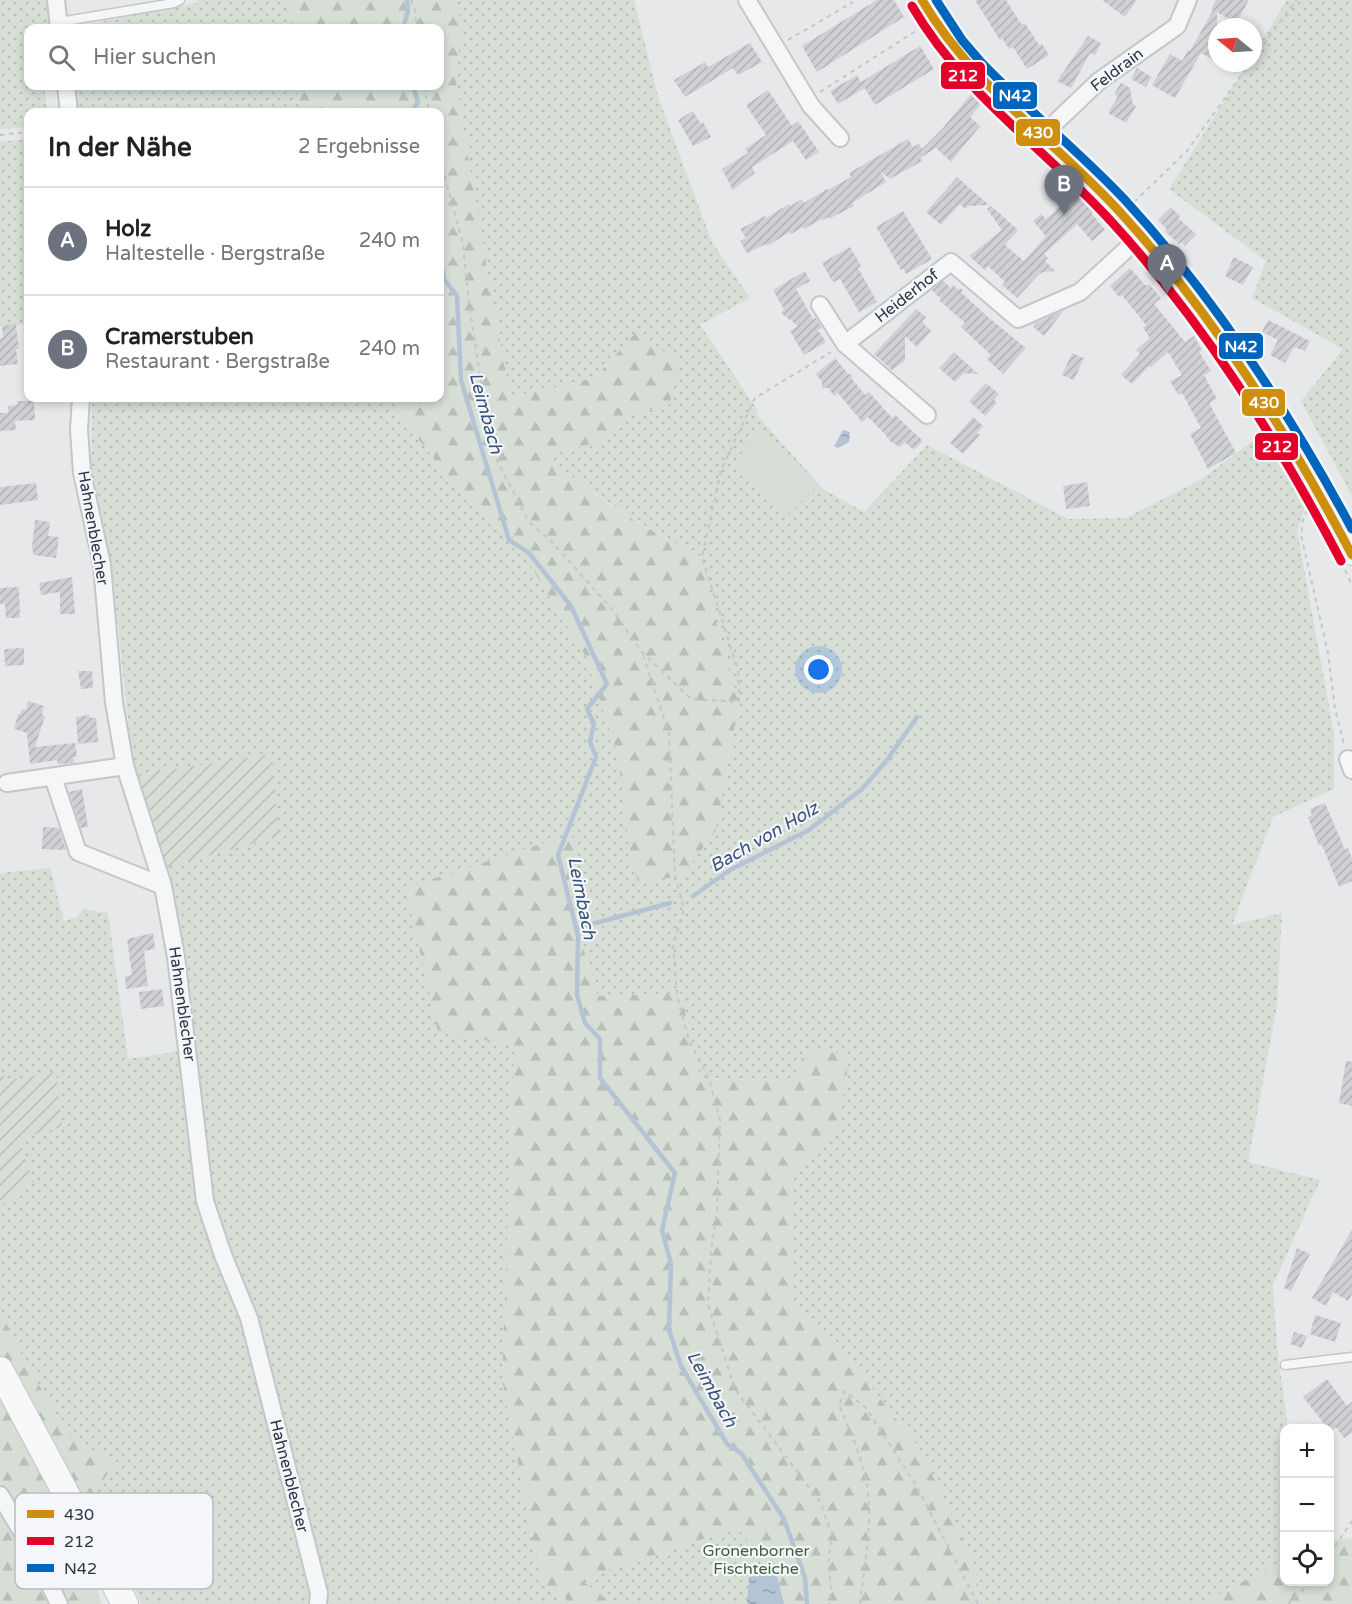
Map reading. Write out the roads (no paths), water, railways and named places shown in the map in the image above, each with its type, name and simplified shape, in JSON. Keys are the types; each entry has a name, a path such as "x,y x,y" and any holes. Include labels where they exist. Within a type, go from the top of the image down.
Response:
{"main road":[{"path":"0,1370 66,1493"},
{"path":"117,1589 125,1604"}],"street":[{"path":"56,0 59,24"},
{"path":"747,0 807,100 840,138"},
{"path":"922,0 934,20 981,82 1075,167 1121,215 1141,236 1205,316 1263,398 1317,488 1352,555"},
{"name":"Feldrain","path":"1042,138 1099,81 1176,26 1188,0"},
{"path":"66,90 69,108"},
{"name":"Heiderhof","path":"845,344 951,262 1018,320 1080,292 1141,236"},
{"path":"820,305 845,344 927,415"},
{"name":"Hahnenblecher","path":"81,402 79,430 82,473 102,565 114,702 125,766 163,886 176,957 205,1201 222,1255 249,1318 319,1593 318,1604"},
{"path":"8,783 125,766"},
{"path":"53,777 78,852 163,886"},
{"path":"0,1495 15,1520"},
{"path":"52,1589 59,1604"}],"lane":[{"path":"64,24 180,0"},
{"path":"1285,1365 1352,1357"}],"water":[{"path":"843,430 850,432 849,442 838,448 834,446"},
{"path":"776,1572 784,1604 747,1604 749,1577"}],"waterway":[{"name":"Leimbach","path":"404,24 408,11 407,0"},
{"name":"Leimbach","path":"414,90 418,102 414,108"},
{"name":"Leimbach","path":"444,279 457,296 461,380 509,540 529,553 571,606 607,684 587,709 594,724 590,742 596,757 558,855 578,936 577,995 585,1023 600,1039 600,1078 675,1173 662,1230 671,1264 669,1330 681,1366 727,1444 741,1453 784,1519 805,1578 807,1604"},
{"name":"Bach von Holz","path":"693,896 730,870 809,830 862,789 887,760 917,717"},
{"name":"Bach von Holz","path":"577,928 670,903"}],"place":[{"name":"Cramerstuben","path":"1064,215"},
{"name":"Holz","path":"1167,294"}],"park label":[{"name":"Gronenborner Fischteiche","path":"756,1560"}]}
